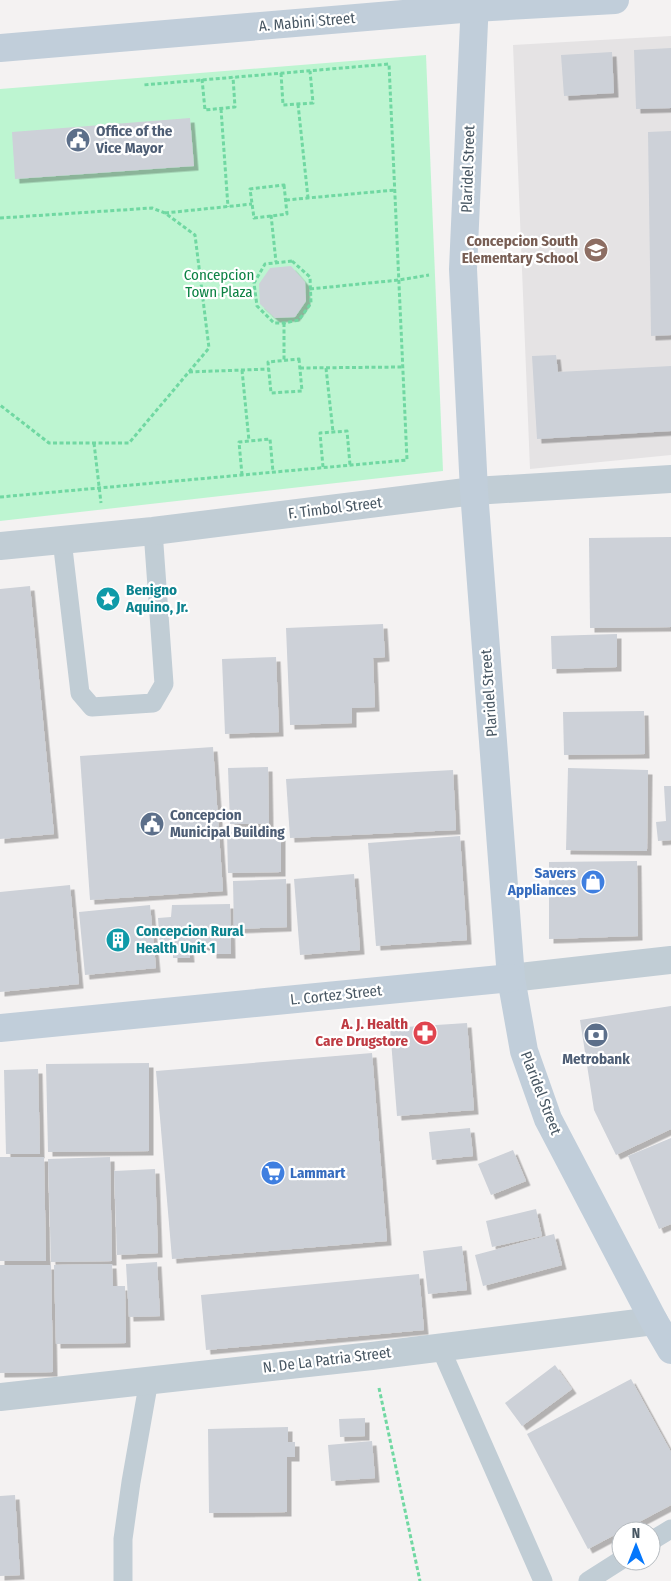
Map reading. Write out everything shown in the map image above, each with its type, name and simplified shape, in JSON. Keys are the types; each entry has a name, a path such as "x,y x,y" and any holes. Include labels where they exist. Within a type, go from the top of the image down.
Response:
{"street":[{"name":"A. Mabini Street","path":"0,48 475,4 615,0"},
{"name":"Plaridel Street","path":"475,4 463,269 474,491 511,978 524,1051 548,1119 671,1350"},
{"name":"F. Timbol Street","path":"0,546 153,531 474,491 671,479"},
{"name":"L. Cortez Street","path":"0,1028 511,978 671,960"},
{"name":"N. De La Patria Street","path":"0,1397 372,1356 654,1321"}],"lane":[{"path":"62,540 80,693 92,707 153,703 164,684 153,531"},
{"path":"440,1347 543,1581"},
{"path":"123,1581 123,1539 149,1380"},
{"path":"588,1581 611,1566"}],"path":[{"path":"0,497 406,460 389,64 143,84"},
{"path":"281,73 282,105 313,103 310,70"},
{"path":"202,80 206,110 221,109 235,107 233,77"},
{"path":"298,104 308,198"},
{"path":"221,109 228,207"},
{"path":"284,185 286,200 288,214 254,218 250,189 284,185"},
{"path":"286,200 395,190"},
{"path":"165,213 252,204"},
{"path":"0,218 152,208 165,213 195,235 209,348 129,443 49,443 0,405"},
{"path":"272,216 276,262"},
{"path":"292,261 310,277 310,288 311,302 299,320 274,323 257,306 254,283 265,264 292,261"},
{"path":"310,288 399,280 463,269"},
{"path":"203,296 255,292"},
{"path":"284,323 284,360"},
{"path":"299,359 300,368 302,391 271,393 268,362 299,359"},
{"path":"300,368 403,367"},
{"path":"326,368 333,432"},
{"path":"189,372 269,369"},
{"path":"242,370 249,441"},
{"path":"323,467 320,434 333,432 347,431 350,465"},
{"path":"242,475 239,442 249,441 270,439 273,472"},
{"path":"94,443 105,536"},
{"path":"372,1356 420,1581"}],"shaded area":[{"name":"Concepcion South Elementary School","path":"671,36 671,455 530,469 513,45"}],"green space":[{"name":"Concepcion Town Plaza","path":"426,55 443,471 0,521 0,89"}],"building":[{"path":"671,48 671,108 636,109 634,50"},
{"path":"612,52 614,93 564,96 561,55"},
{"path":"190,118 194,166 15,179 12,132"},
{"path":"671,131 671,335 651,336 648,132"},
{"path":"291,266 305,282 306,301 295,317 275,318 260,304 259,284 270,268"},
{"path":"556,355 558,372 671,366 671,431 537,439 532,356"},
{"path":"671,537 671,627 590,628 589,538"},
{"path":"30,586 54,834 0,839 0,589"},
{"path":"383,624 385,657 373,658 375,707 352,708 352,723 290,725 286,628"},
{"path":"617,634 617,667 552,669 551,636"},
{"path":"276,657 279,732 225,734 222,659"},
{"path":"644,711 645,754 564,755 563,712"},
{"name":"Concepcion Municipal Building","path":"213,747 223,891 90,900 80,756"},
{"path":"268,767 269,824 230,824 228,768"},
{"path":"568,768 648,770 647,851 566,850"},
{"path":"453,770 456,830 290,838 286,779"},
{"path":"664,786 671,786 671,840 658,841 656,822 666,821"},
{"path":"281,831 281,872 228,873 227,832"},
{"path":"460,836 467,940 376,946 368,843"},
{"name":"Savers Appliances","path":"637,861 638,936 549,939 549,862"},
{"path":"354,874 360,950 300,955 294,879"},
{"path":"286,879 287,927 234,929 233,881"},
{"path":"70,885 79,984 0,992 0,892"},
{"path":"230,904 231,954 212,954 212,946 189,946 190,958 173,958 173,947 160,946 158,918 171,917 172,905"},
{"name":"Concepcion Rural Health Unit 1","path":"150,905 156,968 85,975 79,912"},
{"path":"671,1006 671,1129 616,1155 594,1110 580,1020"},
{"path":"467,1023 474,1110 397,1116 390,1028"},
{"name":"Lammart","path":"372,1053 387,1241 172,1259 156,1071"},
{"path":"149,1063 149,1151 48,1152 46,1064"},
{"path":"38,1069 40,1154 6,1154 4,1070"},
{"path":"470,1128 473,1156 432,1160 429,1132"},
{"path":"671,1138 671,1224 659,1229 628,1156"},
{"path":"513,1150 526,1181 491,1195 478,1164"},
{"path":"0,1157 44,1157 46,1261 0,1261"},
{"path":"110,1157 112,1261 51,1262 48,1159"},
{"path":"155,1169 158,1253 117,1255 114,1171"},
{"path":"536,1209 542,1236 492,1247 486,1221"},
{"path":"554,1234 562,1265 483,1286 475,1255"},
{"path":"462,1246 467,1290 428,1294 423,1251"},
{"path":"157,1262 160,1316 129,1317 126,1264"},
{"path":"112,1264 113,1286 125,1286 126,1343 56,1344 54,1265"},
{"path":"0,1265 51,1265 53,1372 0,1373"},
{"path":"419,1274 424,1330 206,1350 201,1295"},
{"path":"555,1365 572,1389 522,1426 505,1403"},
{"path":"631,1379 671,1452 671,1505 641,1521 611,1521 611,1537 588,1549 527,1434"},
{"path":"365,1418 365,1436 340,1437 339,1419"},
{"path":"288,1427 288,1442 295,1442 295,1457 287,1457 287,1512 209,1513 208,1429"},
{"path":"372,1441 375,1478 331,1481 328,1445"},
{"path":"15,1495 20,1575 0,1576 0,1496"}],"place":[{"name":"Office of the Vice Mayor","path":"78,140"},
{"name":"Concepcion South Elementary School","path":"596,250"},
{"name":"Benigno Aquino, Jr.","path":"108,599"},
{"name":"Concepcion Municipal Building","path":"152,824"},
{"name":"Savers Appliances","path":"593,882"},
{"name":"Concepcion Rural Health Unit 1","path":"118,940"},
{"name":"A. J. Health Care Drugstore","path":"425,1033"},
{"name":"Metrobank","path":"596,1035"},
{"name":"Lammart","path":"273,1173"}]}
